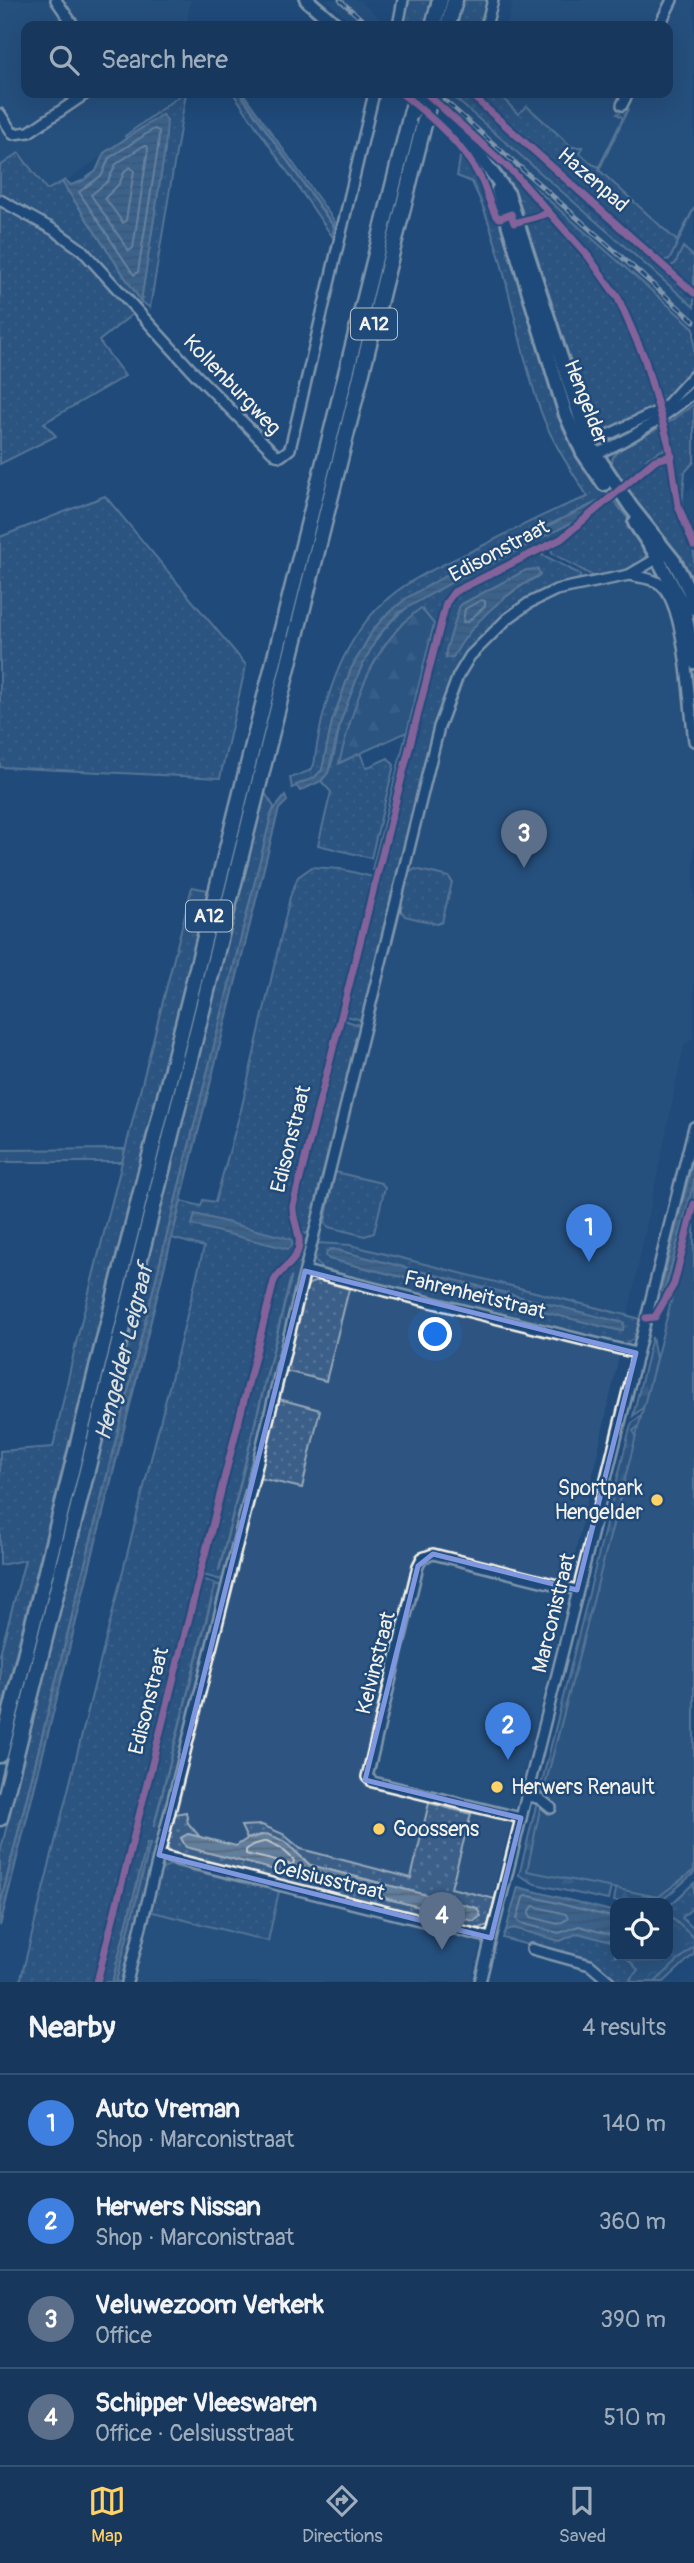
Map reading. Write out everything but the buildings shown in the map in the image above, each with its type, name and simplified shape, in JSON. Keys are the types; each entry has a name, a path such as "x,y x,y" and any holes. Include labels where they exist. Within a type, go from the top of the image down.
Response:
{"highway":[{"path":"434,21 440,0"},
{"path":"449,21 455,0"},
{"name":"A12","path":"0,1755 414,98"},
{"name":"A12","path":"0,1818 430,98"}],"main road":[{"path":"307,0 331,21"},
{"name":"Hengelder","path":"420,98 470,143 493,172 566,415 684,607 694,662"},
{"name":"Hengelder","path":"589,451 674,561 689,590 694,608"}],"street":[{"path":"56,0 71,21"},
{"path":"399,21 403,0"},
{"path":"487,21 493,0"},
{"path":"662,21 672,0"},
{"path":"0,114 13,134 18,135 29,132 80,98"},
{"name":"Kollenburgweg","path":"0,200 54,229 82,250 196,375 276,455 281,456 290,449 373,98"},
{"path":"622,105 626,98"},
{"path":"589,451 664,408 694,375"},
{"path":"589,451 668,414 694,392"},
{"path":"127,1982 439,727 458,676 484,640 529,603 556,590 629,575 655,560 674,561"},
{"name":"Hengelder","path":"655,560 651,568 656,582 665,591 680,629 694,741"},
{"path":"629,575 650,578 656,582"},
{"name":"Marconistraat","path":"480,1982 694,1127"},
{"name":"Fahrenheitstraat","path":"305,1272 636,1353"},
{"name":"Kelvinstraat","path":"521,1818 373,1782 367,1777 418,1566 422,1558 433,1554 577,1590"},
{"path":"527,1796 540,1799 551,1808"},
{"name":"Celsiusstraat","path":"159,1855 491,1938"},
{"path":"532,1949 590,1965 610,1982"}],"highlighted area":[{"path":"305,1271 636,1353 577,1590 433,1554 418,1566 365,1780 521,1818 491,1938 159,1855"}],"shaded area":[{"path":"0,0 191,0 187,21 21,21 21,98 171,98 168,111 30,206 0,194"},
{"path":"326,0 360,0 383,21 349,21"},
{"path":"513,0 694,0 694,328 436,100 459,98 488,116 492,98 673,98 673,21 508,21"},
{"path":"694,484 694,1038 684,1046 624,1334 548,1676 471,1982 114,1982 425,742 450,652 539,582 618,556 657,525"}],"green space":[{"path":"405,0 431,0 426,21 401,21"},
{"path":"464,0 491,0 485,21 458,21"},
{"path":"176,98 185,98 150,308 141,301 165,149 162,115 126,138 125,136"},
{"path":"236,98 247,98 335,222 332,236"},
{"path":"455,98 471,98 694,295 694,307"},
{"path":"478,98 503,98 518,114 527,106 572,147 583,147 580,153 599,167 623,118 617,114 628,109 599,170 677,241 694,208 670,259 660,261"},
{"path":"436,101 694,328 694,367 673,394 655,410 601,434 591,430 521,222 549,216 592,266 626,319 646,371 650,391 656,395 657,388 630,316 596,262 520,176"},
{"path":"435,104 489,151 545,213 520,219 494,163 471,136"},
{"path":"461,152 479,179 495,217 505,219 589,468 645,541 647,551 639,565 632,569 595,577 552,553 551,546 575,532 602,509 597,502 500,548 388,613 373,630 351,669 332,722 322,770 314,778 292,788 290,778 309,771 314,765 323,717 338,670 362,626 378,607 407,584 429,572 549,513 588,497 545,423 484,209 472,182 457,176"},
{"path":"19,153 47,190 62,182 141,301 139,308 99,263 0,197 0,166"},
{"path":"0,206 75,249 134,313 99,341 125,376 44,423 56,436 0,464"},
{"path":"683,247 694,257 694,290 668,267 675,264"},
{"path":"694,404 694,462 685,472 682,506 675,457 667,432 664,435 668,453 666,454 664,449 646,459 652,466 661,460 670,461 675,503 694,553 694,594 611,468 613,457 620,449 673,420"},
{"path":"105,496 246,665 220,778 0,767 0,537"},
{"path":"584,517 556,539 455,588 447,596 375,871 372,870 434,624 340,763 360,753 366,768 388,758 394,765 371,858 318,845 331,792 321,781 332,761 341,721 359,671 371,647 385,628 402,612 439,588"},
{"path":"539,553 580,574 580,579 535,597 499,621 459,669 441,709 363,1020 345,1016 448,603 457,593","holes":["517,575 540,575 495,605 475,624 459,645 460,605"]},
{"path":"421,608 434,624 407,732 339,763 366,678 389,640 403,623"},
{"path":"265,793 274,807 0,1905 0,1853"},
{"path":"312,867 340,869 373,877 291,1205 296,1250 292,1259 271,1281 95,1982 20,1982 204,1247 172,1238 181,1201 201,1206 203,1200 215,1202 242,1106 290,897 298,877"},
{"path":"415,869 449,877 452,882 442,922 437,924 405,916 400,909 409,873"},
{"path":"192,887 208,890 0,1717 0,1654 25,1560 0,1565 0,1451 53,1447 76,1343"},
{"path":"344,1020 362,1026 310,1231 305,1234 297,1221 296,1206"},
{"path":"694,1142 693,1161 662,1285 667,1284 694,1181 694,1196 671,1285 655,1314 650,1317"},
{"path":"125,1149 122,1162 0,1162 0,1150"},
{"path":"335,1172 381,1183 385,1187 374,1233 365,1236 329,1227 325,1222"},
{"name":"Sportpark Hengelder","path":"694,1213 694,1870 658,1897 527,1871 545,1786"},
{"path":"305,1240 307,1244 223,1578 222,1580 203,1575 275,1288 281,1275 298,1256"},
{"path":"316,1243 350,1245 637,1318 640,1321 634,1339 622,1345 322,1269 314,1259","holes":["330,1249 622,1331 329,1259"]},
{"path":"319,1280 349,1289 326,1381 286,1371 306,1289 309,1284"},
{"path":"652,1337 659,1394 633,1416"},
{"path":"677,1387 680,1392 633,1431 650,1453 552,1807 539,1794 630,1428 632,1423"},
{"path":"279,1399 320,1410 302,1488 259,1478"},
{"path":"202,1579 221,1586 122,1982 100,1982"},
{"path":"537,1802 543,1805 611,1887 608,1900 535,1884 519,1875"},
{"path":"429,1803 471,1814 451,1888 495,1899 488,1925 475,1930 175,1855 167,1846 175,1814 186,1812 188,1823 200,1837 188,1834 181,1838 186,1847 474,1921 477,1908 310,1865 285,1842 275,1837 260,1835 247,1839 241,1826 262,1825 283,1834 301,1849 411,1878"},
{"path":"694,1859 694,1873 665,1898 614,1898 616,1889"},
{"path":"169,1865 279,1891 268,1941 149,1911 158,1873"},
{"path":"694,1883 694,1906 682,1918 694,1929 694,1954 664,1982 613,1982 593,1963 503,1938 506,1930 514,1928 560,1941 578,1933 610,1942 610,1961 673,1961 673,1902"},
{"path":"673,1919 694,1938 694,1946 655,1982 633,1982 630,1979 638,1970 630,1961 673,1961"}],"water":[{"path":"162,115 167,120 165,149 141,301 62,182 65,180 71,185 82,181 96,171 104,153"},
{"path":"597,502 599,504 584,517 463,576 398,613 378,636 361,668 341,720 328,773 321,781 300,791 296,785 314,778 322,770 332,722 351,669 373,630 388,613 408,597 458,569"},
{"path":"538,569 540,575 514,590 490,610 470,632 453,657 446,658 460,605 526,570"},
{"path":"285,796 287,801 279,809 275,824 0,1926 0,1905 272,812"},
{"path":"694,1156 694,1182 664,1292 661,1291 662,1285"},
{"path":"195,1214 291,1239 293,1245 288,1249 192,1225"},
{"path":"333,1249 624,1323 623,1330 329,1259 326,1256 327,1251"},
{"path":"188,1834 236,1846 247,1839 267,1834 285,1842 310,1865 477,1908 481,1916 474,1921 186,1847 181,1838"},
{"path":"147,1843 150,1844 116,1982 112,1982"},
{"path":"518,1887 610,1911 610,1942 578,1933 560,1941 514,1928 506,1930"}],"waterway":[{"path":"244,98 334,227"},
{"path":"219,1570 291,1277"},
{"path":"154,1826 215,1585"}],"railway":[{"path":"340,0 363,21"},
{"path":"442,98 694,321"}],"cycle path":[{"path":"407,98 436,122 466,155 482,181 496,216 500,218 511,214 514,223 549,213"},
{"path":"432,98 514,173 588,256 618,298 644,357 669,445 678,505 694,546"},
{"name":"Hazenpad","path":"475,98 694,293"},
{"name":"Edisonstraat","path":"97,1982 274,1281 294,1259 298,1249 299,1237 293,1206 446,603 454,592 561,539 655,460 672,456"},
{"path":"646,1318 655,1317 674,1284 694,1204"}],"place":[{"name":"Veluwezoom Verkerk","path":"524,868"},
{"name":"Auto Vreman","path":"589,1262"},
{"name":"Sportpark Hengelder","path":"657,1500"},
{"name":"Herwers Nissan","path":"508,1760"},
{"name":"Herwers Renault","path":"497,1787"},
{"name":"Goossens","path":"379,1829"},
{"name":"Schipper Vleeswaren","path":"442,1950"}],"water label":[{"name":"Hengelder Leigraaf","path":"124,1352"}]}
